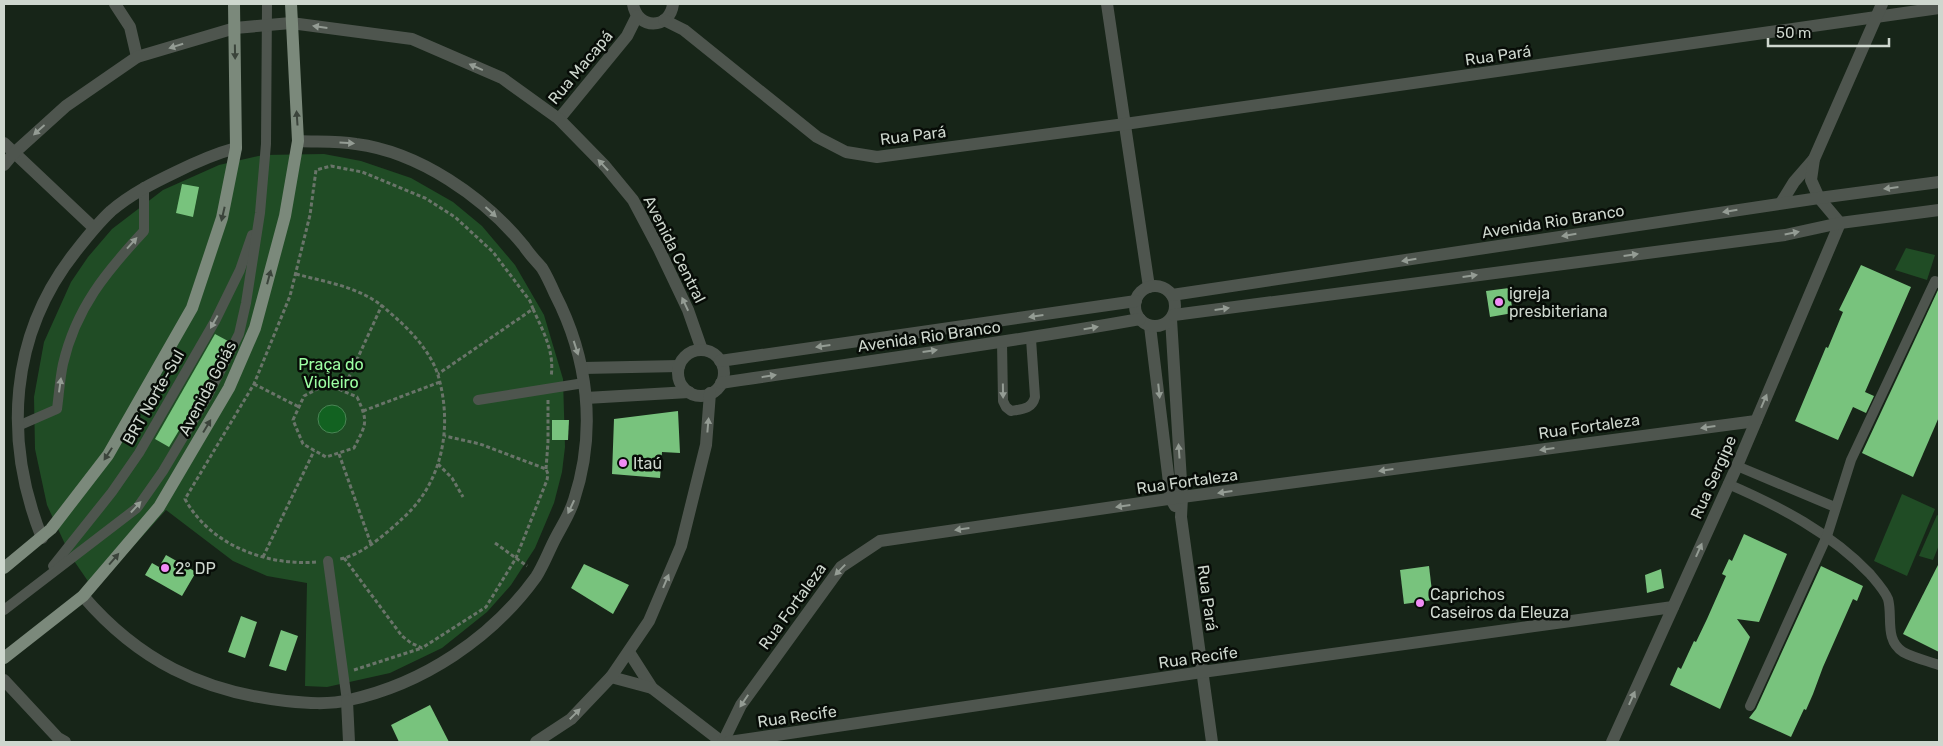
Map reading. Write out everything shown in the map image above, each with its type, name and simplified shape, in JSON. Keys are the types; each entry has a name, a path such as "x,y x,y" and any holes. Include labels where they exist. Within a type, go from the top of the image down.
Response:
{"main road":[{"path":"4,568 51,529 108,455 192,308 222,218 236,148 234,4"},
{"name":"Avenida Goiás","path":"4,658 83,596 159,507 229,388 256,328 285,216 298,141 291,4"}],"street":[{"path":"115,4 130,27 137,57"},
{"path":"1107,4 1149,287"},
{"path":"1840,223 1819,198 1811,180 1814,159 1882,4"},
{"name":"Rua Pará","path":"672,9 684,30 817,137 846,152 877,157 1124,124 1939,8"},
{"path":"639,14 656,24 672,9"},
{"name":"Rua Macapá","path":"559,119 627,36 639,14"},
{"name":"Avenida Central","path":"4,165 14,153 66,106 137,57 235,28 292,23 412,39 502,78 559,119 605,166 634,200 660,249 688,310 702,350"},
{"path":"83,596 101,617 134,646 165,666 201,682 259,698 307,703 347,701 390,687 430,669 472,644 506,614 538,574 574,501 586,449 586,398 583,368 566,315 543,270 493,213 462,188 418,163 385,151 357,144 298,141"},
{"path":"4,143 94,228"},
{"path":"42,538 30,508 19,452 18,407 21,374 32,330 43,303 58,273 94,228 111,211 144,187 211,155 236,148"},
{"path":"1781,203 1794,182 1814,159"},
{"name":"Avenida Rio Branco","path":"1172,295 1781,203 1939,182"},
{"path":"1173,317 1176,305 1172,295 1162,287 1149,287 1141,293 1136,301 1136,311 1145,323 1162,326 1173,317 1785,235 1840,223 1939,210"},
{"name":"Rua Sergipe","path":"1612,742 1737,466 1840,223"},
{"name":"Avenida Rio Branco","path":"720,361 1136,301"},
{"name":"Rua Pará","path":"1173,317 1177,498"},
{"name":"Rua Pará","path":"1145,323 1155,356 1212,742"},
{"name":"Avenida Rio Branco","path":"721,383 1145,323"},
{"path":"586,398 689,392 703,395 710,393 721,383 723,377 720,361 709,351 694,350 688,354 679,366 679,380 689,392"},
{"path":"1155,356 1173,353"},
{"path":"583,368 679,366"},
{"path":"536,742 570,719 611,677 649,622 681,546 706,445 710,393"},
{"name":"Rua Fortaleza","path":"722,742 741,705 841,567 880,541 1177,498 1756,420"},
{"name":"Rua Recife","path":"729,742 1202,672 1672,607"},
{"path":"629,652 652,688 722,742"},
{"path":"611,677 652,688"},
{"path":"4,680 58,738 65,742"},
{"path":"347,701 349,742"}],"lane":[{"name":"BRT Norte-Sul","path":"4,610 137,508 163,471 197,414 239,334 246,303 260,213 266,144 267,4"},
{"path":"18,426 57,409 63,364 78,320 108,270 144,231 144,187"},
{"name":"BRT Norte-Sul","path":"43,580 115,489 143,445 216,321 240,270 260,213"},
{"path":"1750,706 1827,536 1851,460 1935,281 1939,283"},
{"path":"1002,342 1003,402 1011,411 1028,408 1034,403 1031,338"},
{"path":"478,400 584,383"},
{"path":"1737,466 1835,507"},
{"path":"1728,484 1769,502 1827,536 1870,574 1888,598 1891,633 1894,643 1903,651 1939,665"},
{"path":"328,561 347,701"}],"path":[{"path":"296,274 343,286 372,298 412,332 438,374 444,405 445,436 433,481 412,511 371,544 344,558 298,563 264,557 236,548 212,531 193,514 185,499 254,384 290,296 310,215 316,170 331,166 362,172 426,198 455,217 493,252 530,301 533,309 438,374"},
{"path":"343,390 382,306"},
{"path":"364,411 440,382"},
{"path":"254,384 299,406"},
{"path":"327,384 357,397 364,411 366,423 354,448 326,457 302,444 293,420 299,406 304,396 327,384"},
{"path":"344,673 422,648 486,607 516,558 547,480 548,474 546,469 480,444 445,436"},
{"path":"264,557 314,451"},
{"path":"339,454 371,544"},
{"path":"438,464 452,478 463,497"},
{"path":"495,543 538,574"},
{"path":"344,558 402,636 422,648"}],"green space":[{"name":"Praça do Violeiro","path":"324,154 361,161 411,178 453,202 482,226 515,265 544,315 563,379 565,447 562,472 554,503 535,548 511,585 487,612 442,648 390,673 327,687 305,686 307,583 267,576 233,561 166,510 94,590 70,555 47,505 35,449 34,397 44,342 71,282 88,257 112,229 163,190 219,165 263,155"},
{"path":"1906,248 1935,255 1927,280 1895,270"},
{"path":"1902,494 1935,509 1907,576 1874,561"},
{"path":"1937,515 1939,516 1939,545 1933,560 1919,556"}],"shaded area":[{"path":"332,405 342,409 346,419 342,429 332,433 322,429 318,419 322,409"}],"building":[{"path":"182,184 199,187 193,217 176,213"},
{"path":"1861,265 1911,287 1865,392 1874,396 1866,413 1853,407 1838,440 1795,421 1843,312 1839,310"},
{"name":"igreja presbiteriana","path":"1509,288 1513,313 1490,317 1486,291"},
{"path":"1938,290 1939,417 1913,477 1862,453"},
{"path":"215,334 228,341 201,394 169,447 155,439"},
{"path":"678,411 680,453 662,452 660,478 612,474 614,419"},
{"path":"552,420 569,420 568,440 552,440"},
{"path":"1744,534 1787,554 1759,622 1737,619 1750,637 1720,709 1670,685 1678,667 1681,669 1694,641 1696,642 1726,576 1722,574 1729,559 1732,561"},
{"path":"166,555 196,572 182,596 145,575 152,563 159,567"},
{"path":"1939,563 1939,652 1903,634"},
{"path":"584,564 629,585 613,614 571,588"},
{"path":"1429,566 1433,600 1404,604 1400,570"},
{"path":"1821,566 1863,586 1857,601 1853,599 1806,710 1804,709 1791,737 1749,718 1756,709"},
{"path":"1661,569 1664,588 1647,593 1645,575"},
{"path":"241,616 257,622 245,658 228,652"},
{"path":"281,630 298,636 286,671 269,666"},
{"path":"430,705 449,742 399,742 391,725"}],"place":[{"name":"igreja presbiteriana","path":"1499,302"},
{"name":"Itaú","path":"623,463"},
{"name":"2° DP","path":"165,568"},
{"name":"Caprichos Caseiros da Eleuza","path":"1420,603"}]}
